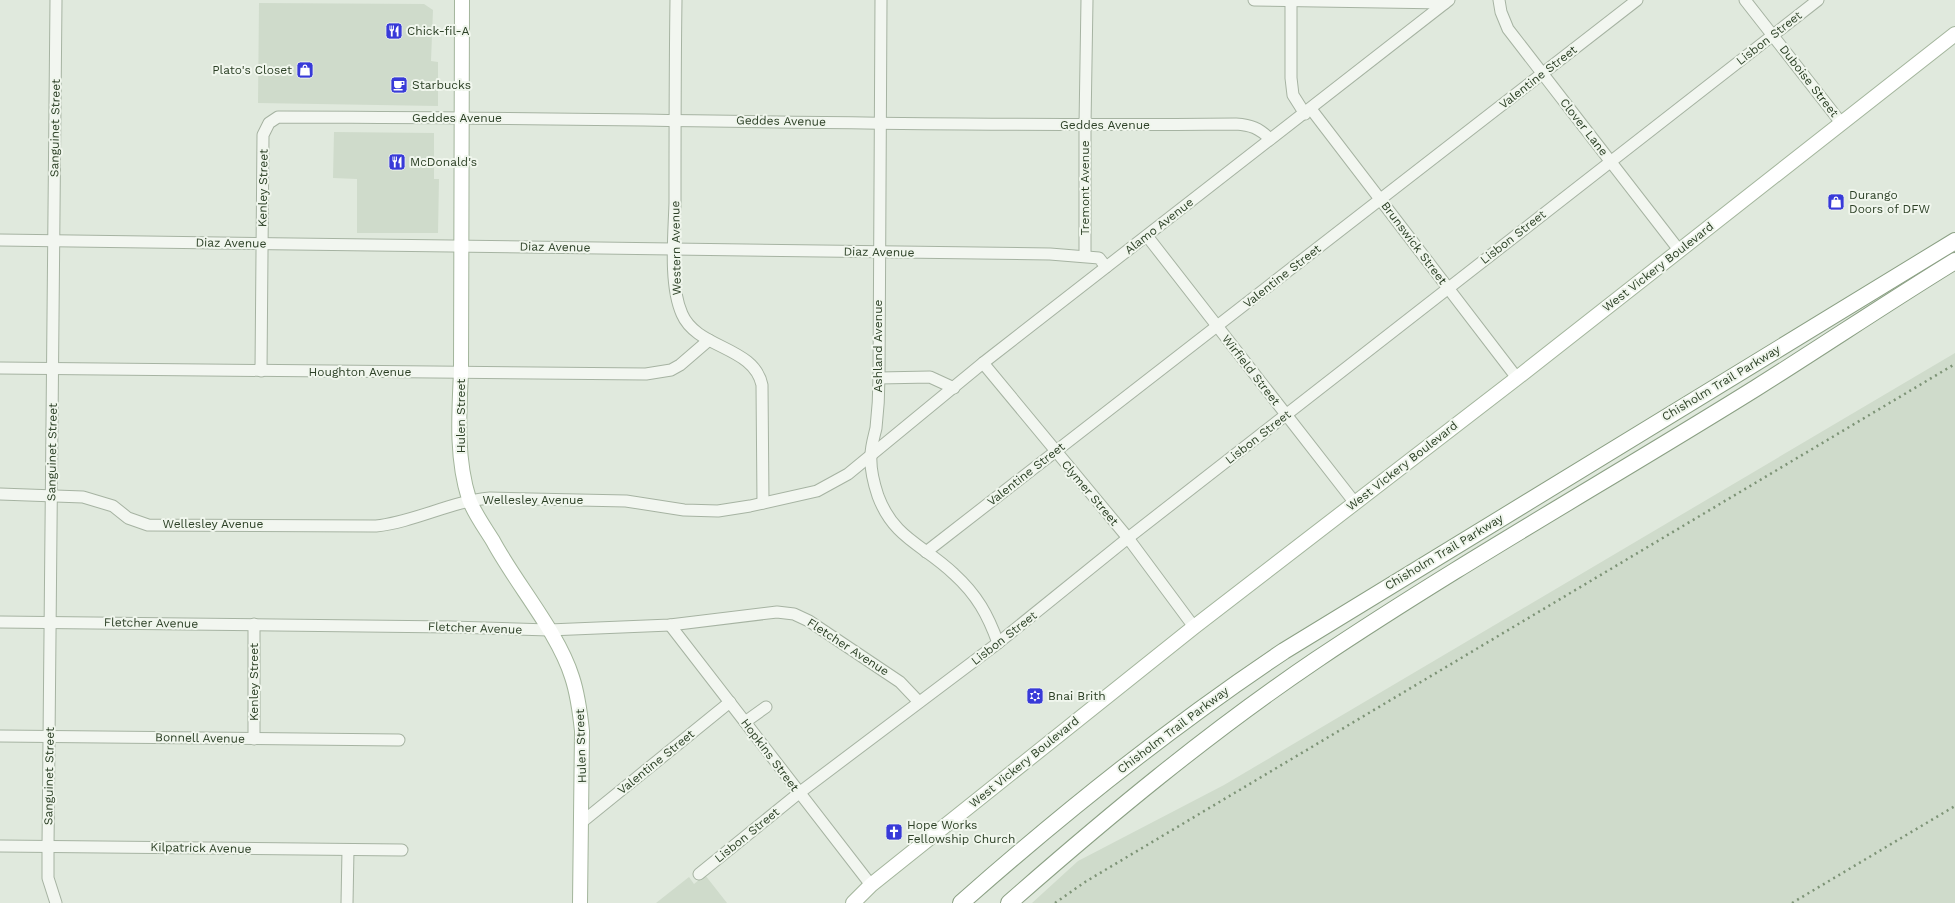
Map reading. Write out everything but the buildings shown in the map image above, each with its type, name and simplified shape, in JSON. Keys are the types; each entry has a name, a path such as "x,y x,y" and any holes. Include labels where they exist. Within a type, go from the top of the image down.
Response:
{"highway":[{"name":"Chisholm Trail Parkway","path":"961,903 1069,810 1211,701 1309,634 1955,241"},
{"name":"Chisholm Trail Parkway","path":"1012,900 1077,844 1199,745 1317,660 1465,564 1758,387 1852,325 1955,261"}],"main road":[{"name":"Hulen Street","path":"462,0 461,372 459,434 462,468 470,500 503,560 549,630 565,659 572,676 579,703 582,731 582,901"},
{"name":"West Vickery Boulevard","path":"853,903 871,885 1194,627 1517,378 1955,34"}],"street":[{"name":"Sanguinet Street","path":"56,0 48,846 48,878 56,903"},
{"name":"Western Avenue","path":"676,0 674,248 675,284 678,306 688,325 694,331 754,366 761,378 763,503"},
{"name":"Ashland Avenue","path":"881,0 878,252 879,378 877,421 871,455 878,495 885,514 893,526 905,538 954,573 980,602 998,643"},
{"name":"Tremont Avenue","path":"1085,256 1087,0"},
{"path":"1254,0 1447,2"},
{"name":"Brunswick Street","path":"1291,0 1292,89 1295,100 1308,111 1381,199 1517,378"},
{"name":"Clover Lane","path":"1499,0 1501,12 1508,30 1679,250"},
{"name":"Valentine Street","path":"926,552 1637,0"},
{"name":"Duboise Street","path":"1745,0 1842,124"},
{"name":"Lisbon Street","path":"699,874 800,793 998,643 1128,538 1818,0"},
{"name":"Alamo Avenue","path":"871,455 954,388 982,363 1447,2"},
{"name":"Kenley Street","path":"261,371 264,135 265,129 272,120 278,117 288,117"},
{"name":"Geddes Avenue","path":"288,117 1085,125 1249,124 1259,129 1270,139"},
{"name":"Wirfield Street","path":"1147,236 1355,503"},
{"name":"Diaz Avenue","path":"0,240 674,248 1085,256 1099,258 1106,267"},
{"name":"Houghton Avenue","path":"0,368 646,374 671,370 680,365 708,340"},
{"name":"Clymer Street","path":"982,363 1128,538 1194,627"},
{"path":"879,378 930,377 954,388"},
{"name":"Wellesley Avenue","path":"0,494 52,495 92,499 113,506 128,518 148,524 162,525 376,526 390,524 470,500 490,498 626,501 684,510 718,511 816,492 848,474 871,455"},
{"name":"Fletcher Avenue","path":"0,622 254,624 549,630 670,625 777,612 794,614 809,621 881,668 900,682 919,702"},
{"name":"Kenley Street","path":"254,624 254,739"},
{"name":"Hopkins Street","path":"670,625 871,885"},
{"name":"Valentine Street","path":"582,822 730,702"},
{"path":"745,722 766,706"},
{"name":"Bonnell Avenue","path":"0,736 399,740"},
{"name":"Kilpatrick Avenue","path":"0,846 402,850"},
{"path":"347,903 348,850"}],"shaded area":[{"path":"259,3 424,4 433,10 431,61 438,62 438,106 258,103"},
{"path":"334,132 434,133 434,179 439,179 438,233 357,233 357,179 333,178"},
{"path":"1955,353 1955,903 1032,903 1078,861 1224,785"},
{"path":"705,875 727,903 656,903 689,877 694,884"}],"railway":[{"path":"1055,903 1085,882 1955,364"},
{"path":"1792,903 1955,806"}],"place":[{"name":"Chick-fil-A","path":"394,31"},
{"name":"Plato's Closet","path":"305,70"},
{"name":"Starbucks","path":"399,85"},
{"name":"McDonald's","path":"397,162"},
{"name":"Durango Doors of DFW","path":"1836,202"},
{"name":"Bnai Brith","path":"1035,696"},
{"name":"Hope Works Fellowship Church","path":"894,832"}]}
